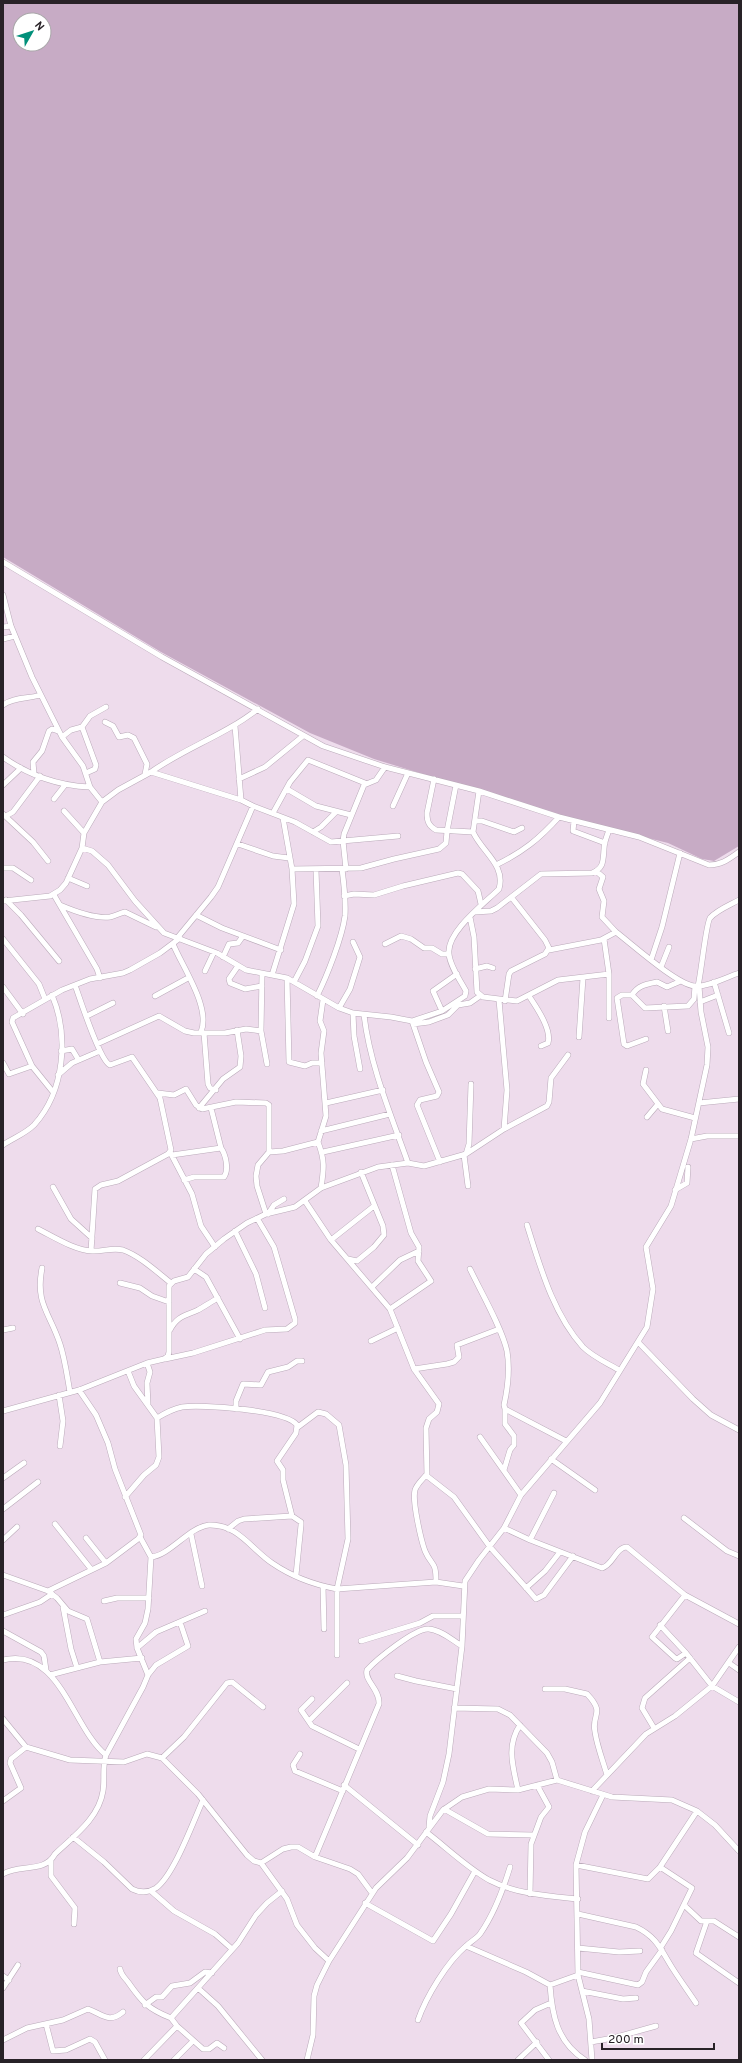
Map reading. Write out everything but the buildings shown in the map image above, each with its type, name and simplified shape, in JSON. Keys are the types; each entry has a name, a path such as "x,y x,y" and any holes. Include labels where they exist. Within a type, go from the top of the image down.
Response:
{"street":[{"path":"3,562 162,657 323,746 384,766 478,791 559,817 640,837 709,865 718,865 726,862 739,852"},
{"path":"3,595 11,626 40,694 58,731 86,773 90,787 102,802"},
{"path":"3,627 11,626"},
{"path":"3,640 15,636"},
{"path":"3,705 13,699 30,698 40,694"},
{"path":"62,737 71,730 82,727 90,716 106,707"},
{"path":"4,901 36,899 54,895 63,887 68,878 82,848 84,833 102,802 118,790 151,772 174,756 236,726 258,709"},
{"path":"105,722 115,728 119,737 128,735 134,738 147,764 145,774"},
{"path":"236,726 241,800"},
{"path":"82,727 96,765 95,769 86,773"},
{"path":"34,774 33,762 42,751 49,731 52,729 58,731"},
{"path":"239,779 265,767 303,736"},
{"path":"3,757 34,774 65,785 90,787"},
{"path":"273,813 287,788 308,760 365,783 376,780 384,766"},
{"path":"3,785 21,768"},
{"path":"151,772 241,800 273,813 331,842 398,836"},
{"path":"394,806 408,773"},
{"path":"40,776 12,812 4,815 33,842 48,861"},
{"path":"434,780 427,819 431,827 436,830 473,832"},
{"path":"317,996 328,972 343,927 343,841 351,815 365,783"},
{"path":"54,800 65,785"},
{"path":"292,869 316,870 361,868 439,849 446,843 447,830 456,785"},
{"path":"287,788 316,806 351,815"},
{"path":"412,1023 442,1011 465,996 466,991 448,954 449,943 452,937 481,904 499,889 500,878 496,864 473,832 478,791"},
{"path":"53,1092 32,1066 12,1022 13,1018 23,1014 52,995 75,985 90,979 100,978 130,970 173,944 218,887 254,806"},
{"path":"64,811 84,833"},
{"path":"313,832 321,827 336,812"},
{"path":"496,864 510,858 534,843 559,817"},
{"path":"272,975 294,904 292,869 283,818"},
{"path":"475,821 482,821 514,832 522,828"},
{"path":"574,821 573,831 604,843"},
{"path":"475,912 491,911 512,898 545,873 592,873 596,871 603,864 604,843 609,830"},
{"path":"238,844 273,856 289,858"},
{"path":"82,848 92,850 108,865 160,929"},
{"path":"651,960 662,927 680,853"},
{"path":"3,868 13,868 31,880"},
{"path":"294,982 307,955 318,926 316,870"},
{"path":"596,871 603,878 599,889 604,901 602,917 616,932 651,960 681,981 698,986 739,973"},
{"path":"344,896 354,894 374,895 403,886 460,873 478,891 481,904"},
{"path":"68,878 87,886"},
{"path":"54,895 97,969 100,978"},
{"path":"512,898 545,940 549,946 549,950"},
{"path":"646,1039 627,1046 624,1044 616,999 622,995 632,995 645,1008 688,1006 694,999 698,986 704,959 707,923 714,915 739,900"},
{"path":"4,901 21,915 59,961"},
{"path":"60,905 72,910 109,917 125,912 223,956 238,966 262,975 287,978 323,1000 353,1013 380,1015 412,1023 429,1022 448,1015 458,1005 470,1003 480,996"},
{"path":"196,915 243,936 281,950"},
{"path":"470,917 473,929 477,992 480,996 505,1001 517,1001 558,980 609,974"},
{"path":"505,1001 509,974 511,971 545,954 549,950 604,939 616,932"},
{"path":"223,956 229,944 238,943 243,936"},
{"path":"385,944 401,936 411,939 424,948 432,948 442,954 448,954"},
{"path":"3,939 36,980 46,999"},
{"path":"604,939 609,974 609,1018"},
{"path":"339,1008 350,989 360,957 354,942"},
{"path":"173,944 201,1003 203,1011 202,1033 208,1084 210,1088 216,1090"},
{"path":"661,967 669,947"},
{"path":"205,971 214,952"},
{"path":"238,966 229,979 230,983 245,989 262,986"},
{"path":"475,969 487,966 493,968"},
{"path":"442,1011 433,991 457,974"},
{"path":"262,975 261,1031 267,1064"},
{"path":"155,996 188,978"},
{"path":"287,978 289,1062 306,1066 312,1063 322,1063"},
{"path":"579,1037 583,978"},
{"path":"632,995 635,990 642,985 657,982 667,987 681,981"},
{"path":"714,982 729,1033"},
{"path":"75,985 97,1044 107,1063 110,1065 132,1057 158,1093 168,1133 171,1154 195,1201 201,1226 215,1246"},
{"path":"427,1829 430,1816 443,1782 457,1689 462,1646 463,1586 479,1560 504,1528 521,1494 600,1403 647,1327 653,1290 646,1247 670,1206 691,1139 708,1055 698,986"},
{"path":"3,987 23,1014"},
{"path":"3,1145 34,1125 49,1105 58,1075 61,1051 60,1019 52,995"},
{"path":"700,1002 718,995"},
{"path":"528,996 544,1025 548,1036 548,1042 541,1046"},
{"path":"321,1188 324,1169 323,1152 318,1142 326,1116 322,1063 324,1031 320,1021 323,1000"},
{"path":"499,1000 507,1090 504,1129"},
{"path":"87,1016 114,1003"},
{"path":"664,1006 668,1032"},
{"path":"353,1013 354,1036 360,1069"},
{"path":"364,1015 370,1048 390,1114 408,1163"},
{"path":"97,1044 131,1027 159,1016 185,1030 202,1033 225,1033 237,1030 261,1031"},
{"path":"412,1023 439,1092 437,1096 420,1100 417,1105 440,1162"},
{"path":"199,1108 216,1090 223,1079 241,1064 237,1030"},
{"path":"61,1051 72,1049 78,1059"},
{"path":"58,1075 68,1065 78,1059 100,1051"},
{"path":"171,1283 185,1279 215,1246 235,1231 267,1214 295,1207 321,1188 361,1172 392,1164 408,1163 424,1166 465,1154 504,1129 547,1106 549,1102 550,1078 568,1055"},
{"path":"3,1063 4,1070 9,1074 32,1066"},
{"path":"646,1070 643,1084 665,1111 695,1118"},
{"path":"468,1186 465,1154 469,1144 471,1084"},
{"path":"158,1093 174,1095 186,1089 199,1108"},
{"path":"326,1103 383,1090"},
{"path":"699,1103 739,1098"},
{"path":"199,1108 211,1108 236,1102 266,1103 270,1109 268,1124 269,1152 258,1166 256,1176 257,1186 267,1214"},
{"path":"647,1117 658,1104"},
{"path":"184,1180 194,1177 224,1177 226,1172 225,1154 221,1148 211,1108"},
{"path":"321,1131 390,1114"},
{"path":"323,1152 399,1136"},
{"path":"691,1139 707,1136 739,1136"},
{"path":"269,1152 284,1151 318,1142"},
{"path":"91,1251 95,1189 101,1185 124,1178 171,1154 221,1148"},
{"path":"390,1309 431,1283 430,1278 418,1260 419,1251 411,1233 392,1164"},
{"path":"675,1190 687,1183 688,1166"},
{"path":"347,1259 357,1261 374,1248 383,1238 383,1226 361,1172"},
{"path":"53,1186 71,1219 92,1238"},
{"path":"267,1214 274,1205 284,1199"},
{"path":"305,1201 331,1240 390,1309 414,1369 439,1404 437,1412 429,1419 426,1428 426,1475 416,1487 415,1497 420,1534 427,1554 436,1567 436,1582"},
{"path":"331,1240 374,1206"},
{"path":"3,1411 79,1390 147,1363 193,1353 265,1330 287,1329 295,1323 274,1246 257,1218"},
{"path":"527,1225 549,1288 571,1330 584,1347 597,1357 619,1370"},
{"path":"38,1229 91,1251 122,1250 131,1254 171,1283"},
{"path":"235,1231 256,1274 265,1308"},
{"path":"372,1287 400,1260 419,1251"},
{"path":"42,1268 40,1281 41,1301 60,1344 70,1392"},
{"path":"194,1269 206,1277 240,1339"},
{"path":"470,1269 499,1329 507,1350 509,1376 504,1405 506,1410 505,1424 514,1436 514,1445 510,1450 504,1470"},
{"path":"120,1282 140,1288 152,1296 169,1302"},
{"path":"164,1359 168,1356 169,1352 169,1286 171,1283"},
{"path":"170,1331 174,1322 182,1315 199,1309 218,1298"},
{"path":"3,1330 13,1328"},
{"path":"371,1342 398,1328"},
{"path":"414,1369 454,1362 459,1357 458,1345 499,1329"},
{"path":"638,1342 693,1399 711,1415 739,1430"},
{"path":"236,1409 236,1401 243,1384 261,1385 268,1372 288,1367 297,1361 302,1361"},
{"path":"147,1363 150,1372 147,1383 148,1405"},
{"path":"126,1497 158,1461 157,1418 134,1386 128,1371"},
{"path":"79,1390 101,1426 126,1497 140,1528 140,1537 150,1557 149,1598 145,1623 136,1639 137,1648 148,1675"},
{"path":"59,1395 63,1421 60,1446"},
{"path":"157,1418 174,1409 184,1407 236,1409 270,1413 293,1420 298,1427"},
{"path":"506,1410 566,1441"},
{"path":"292,1516 283,1480 283,1470 277,1461 296,1433 298,1427 318,1412 331,1418 340,1428 346,1465 348,1539 337,1589 337,1655"},
{"path":"480,1437 521,1494"},
{"path":"551,1459 595,1490"},
{"path":"3,1478 24,1463"},
{"path":"426,1475 454,1497 490,1547 536,1599 539,1598 554,1582 573,1556"},
{"path":"3,1509 38,1482"},
{"path":"530,1540 554,1493"},
{"path":"228,1529 238,1520 292,1516 298,1519 301,1525 296,1575"},
{"path":"684,1518 727,1551 739,1556"},
{"path":"55,1524 91,1569"},
{"path":"150,1557 155,1557 191,1534 209,1525 228,1529 243,1536 262,1556 274,1564 323,1586 337,1589 436,1582 463,1586"},
{"path":"3,1540 17,1528"},
{"path":"504,1528 530,1540 602,1568 610,1563 621,1548 627,1547 686,1595 739,1624"},
{"path":"191,1534 202,1586"},
{"path":"3,1615 40,1602 50,1593 91,1569 106,1563 140,1537"},
{"path":"86,1538 106,1563"},
{"path":"526,1588 545,1571 560,1552"},
{"path":"3,1575 50,1593 63,1607 73,1614 87,1619 100,1662"},
{"path":"323,1586 324,1629"},
{"path":"686,1595 652,1635 653,1640 675,1658 677,1659 688,1656"},
{"path":"104,1600 117,1598 149,1598"},
{"path":"63,1607 71,1649 77,1668"},
{"path":"137,1648 152,1634 205,1611"},
{"path":"361,1641 420,1623 433,1616 462,1616"},
{"path":"74,1924 75,1908 51,1876 52,1860 55,1854 92,1818 102,1800 104,1762 106,1755 148,1675 156,1665 188,1646 180,1622"},
{"path":"660,1624 712,1686 739,1702"},
{"path":"315,1857 379,1704 380,1697 377,1690 366,1674 374,1662 384,1653 423,1629 437,1631 462,1646"},
{"path":"3,1631 41,1652 44,1656 48,1673 73,1708 92,1740 106,1755"},
{"path":"592,1791 639,1741 654,1728 675,1716 712,1686 739,1647"},
{"path":"654,1728 642,1708 645,1698 688,1656"},
{"path":"3,1660 12,1658 27,1660 48,1673 100,1662 142,1658"},
{"path":"729,1663 739,1670"},
{"path":"397,1676 416,1682 457,1689"},
{"path":"162,1758 184,1737 227,1683 232,1682 263,1707"},
{"path":"309,1721 347,1684"},
{"path":"545,1689 565,1689 586,1694 589,1697 598,1711 595,1732 607,1775"},
{"path":"312,1699 301,1710 314,1727 359,1749"},
{"path":"454,1708 498,1709 510,1715 550,1757 557,1780"},
{"path":"3,1719 26,1748 70,1760 124,1762 147,1754 162,1758 203,1800 241,1849 254,1861 261,1863 282,1891 297,1925 315,1948 329,1961"},
{"path":"518,1790 510,1749 514,1733 520,1725"},
{"path":"3,1801 21,1788 10,1763 10,1759 26,1748"},
{"path":"300,1754 292,1765 295,1771 343,1790"},
{"path":"307,2060 312,2035 314,1996 317,1985 329,1961 372,1893 398,1868 418,1845 427,1829 451,1803 476,1792 489,1789 518,1790 557,1780 603,1795 672,1800 697,1811 715,1825 739,1851"},
{"path":"344,1785 418,1845"},
{"path":"530,1894 531,1844 533,1835 541,1817 549,1807 537,1785"},
{"path":"592,2060 589,2019 578,1973 578,1899 576,1864 585,1832 603,1795"},
{"path":"73,1837 104,1862 132,1889 138,1892 151,1891 163,1882 172,1868 203,1800"},
{"path":"444,1809 488,1834 533,1835"},
{"path":"576,1864 648,1879 660,1867 697,1811"},
{"path":"427,1829 475,1871 504,1886 530,1894 578,1899"},
{"path":"261,1863 290,1847 298,1847 315,1857 350,1869 358,1874 372,1893"},
{"path":"3,1874 15,1869 39,1867 52,1860"},
{"path":"466,1946 550,1984 578,1973 638,1986 662,1949 692,1888 660,1867"},
{"path":"418,2020 422,2008 432,1989 466,1946 477,1937 483,1929 504,1886 510,1868"},
{"path":"365,1903 433,1940 451,1914 475,1871"},
{"path":"151,1891 174,1911 215,1934 232,1949"},
{"path":"171,2018 238,1944 256,1915 267,1903 282,1891"},
{"path":"684,1905 701,1921 714,1920 739,1937"},
{"path":"578,1914 636,1927 643,1930 662,1949 677,1976 696,2002"},
{"path":"706,1921 696,1952 698,1956 739,1983"},
{"path":"578,1948 619,1952 640,1951"},
{"path":"3,1988 18,1965"},
{"path":"120,1969 122,1975 145,2005 156,2012 171,2018 177,2026 206,2050 217,2042 224,2048"},
{"path":"145,2005 156,1997 162,1997 172,1986 190,1983 205,1972 212,1973"},
{"path":"3,1976 9,1980"},
{"path":"550,1984 551,2003 559,2032 574,2053 585,2060"},
{"path":"198,1988 218,2006 262,2060"},
{"path":"582,1991 623,1999 636,1998"},
{"path":"549,2060 538,2042 521,2023 535,2010 551,2003"},
{"path":"3,2040 27,2028 63,2020 88,2009 110,2018 116,2018 123,2012"},
{"path":"46,2024 53,2052 66,2050 90,2039 95,2042 105,2060"},
{"path":"144,2060 177,2026"},
{"path":"591,2042 656,2026"},
{"path":"174,2060 194,2041"},
{"path":"518,2060 538,2042"}],"shaded area":[{"path":"3,3 739,3 739,846 714,861 702,859 668,843 563,817 374,759 310,733 161,652 3,557"}]}
